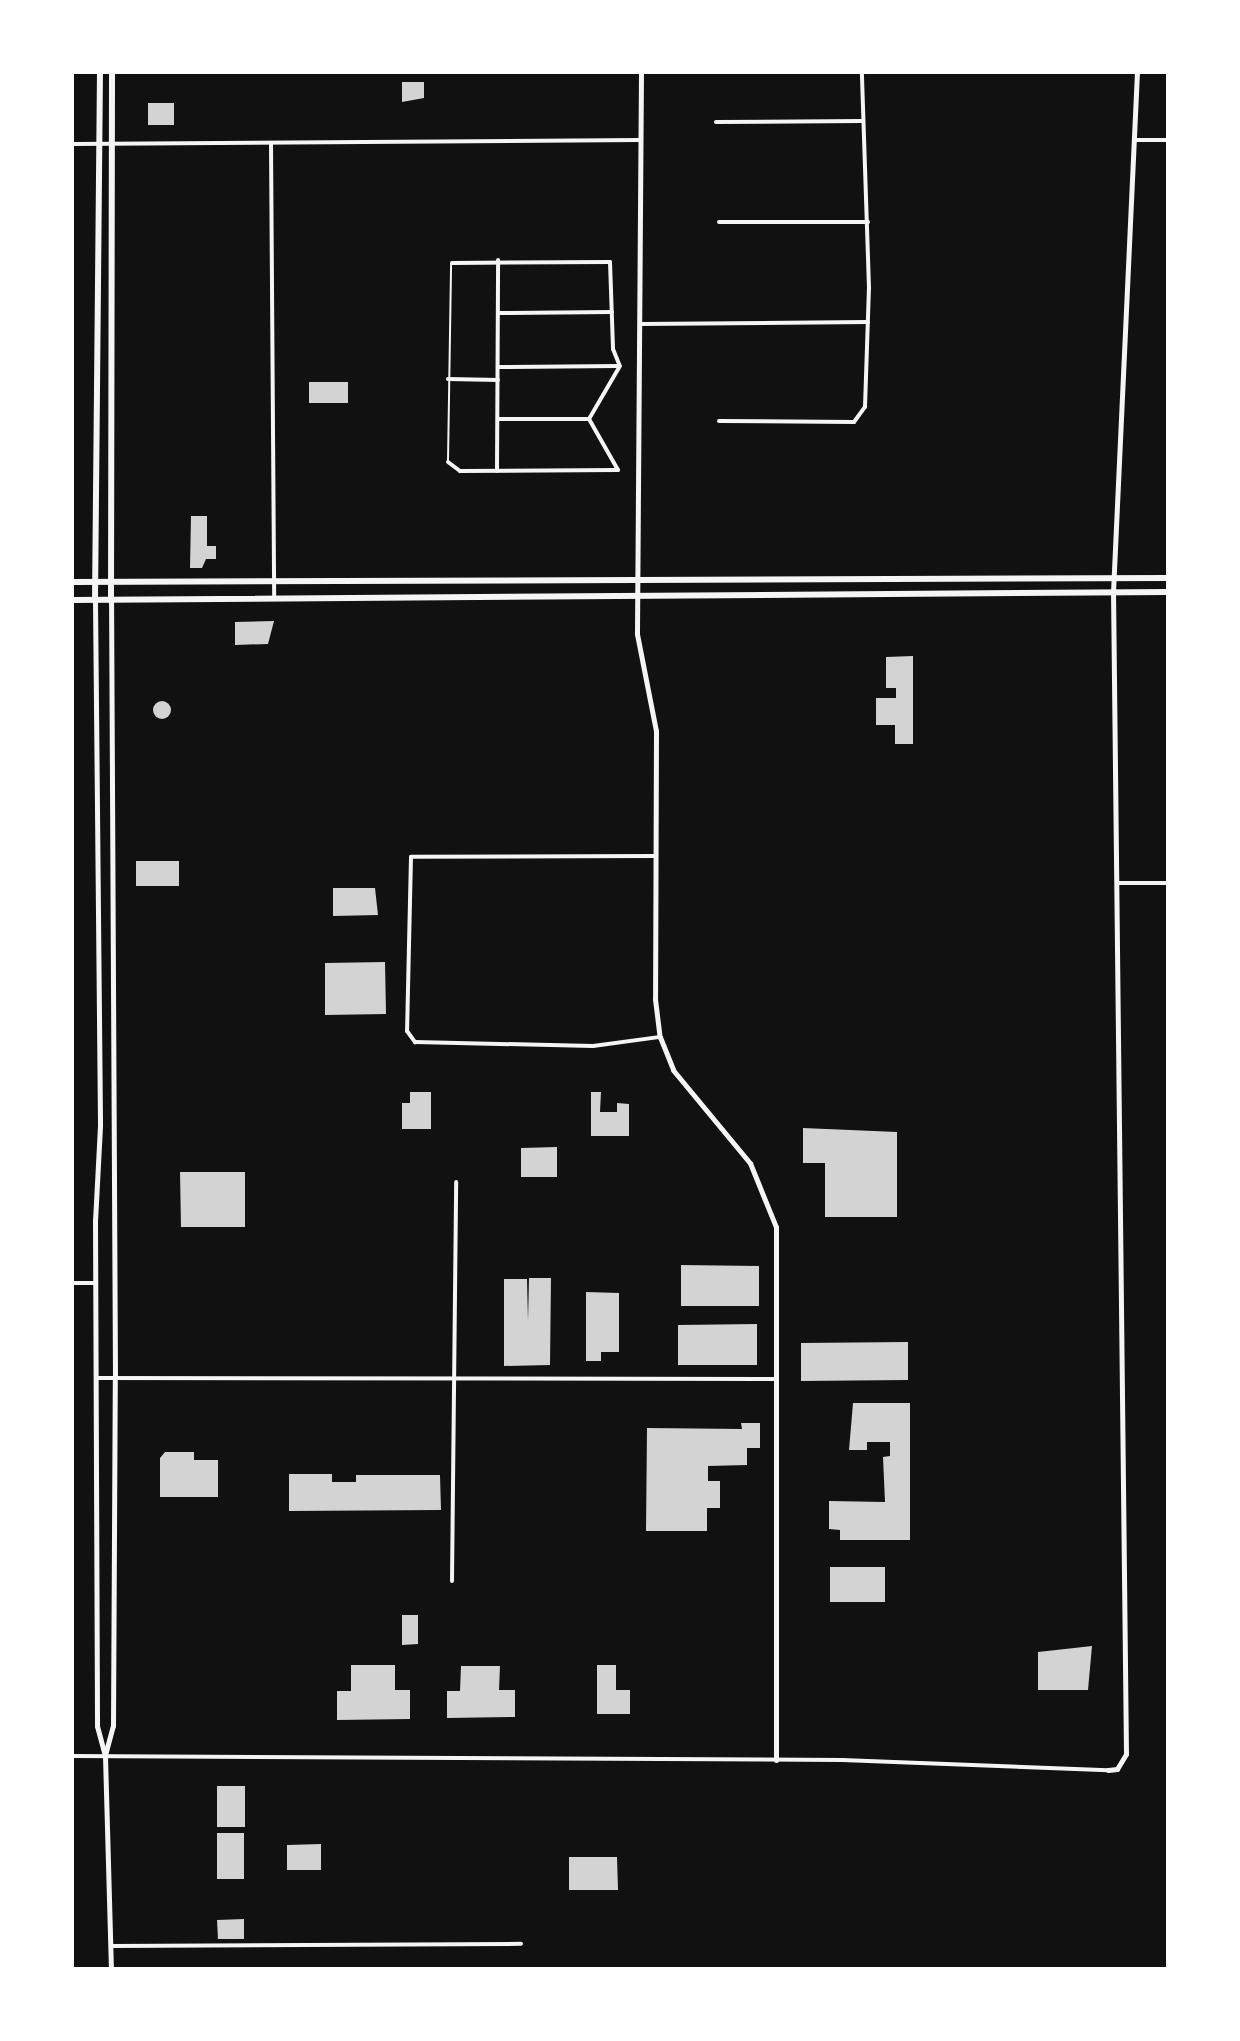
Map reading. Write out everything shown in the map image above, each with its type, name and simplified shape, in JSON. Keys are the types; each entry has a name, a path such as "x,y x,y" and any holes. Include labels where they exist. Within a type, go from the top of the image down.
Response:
{"main road":[{"path":"95,601 100,72"},
{"path":"111,601 112,72"},
{"path":"72,582 274,585 1168,578"},
{"path":"72,600 1168,592"}],"street":[{"path":"641,72 637,596 640,657 655,706 655,999 660,1037 687,1093 750,1163 771,1203 779,1258 776,1760"},
{"path":"719,421 860,418 866,401 868,322 862,72"},
{"path":"72,1756 776,1760 1117,1769 1126,1754 1119,883 1113,592 1137,72"},
{"path":"716,122 863,121"},
{"path":"72,144 640,140"},
{"path":"1134,140 1168,140"},
{"path":"271,143 274,600"},
{"path":"719,222 868,222"},
{"path":"497,471 498,260"},
{"path":"452,263 498,260 610,262 614,355 620,366"},
{"path":"498,313 612,312"},
{"path":"640,324 868,322"},
{"path":"498,367 620,366"},
{"path":"589,419 620,366"},
{"path":"448,379 498,380"},
{"path":"498,419 589,419"},
{"path":"448,462 455,470 618,470 589,419"},
{"path":"95,601 100,1126 95,1283 97,1726 105,1756 111,1969"},
{"path":"105,1756 113,1726 115,1378 111,601"},
{"path":"656,856 411,857 407,1031 415,1042 593,1046 660,1037"},
{"path":"1119,883 1168,883"},
{"path":"452,1581 456,1182"},
{"path":"72,1283 95,1283"},
{"path":"96,1378 778,1379"},
{"path":"111,1946 521,1944"}],"lane":[{"path":"448,462 452,263"}],"building":[{"path":"402,82 424,82 424,98 402,102"},
{"path":"148,103 174,103 174,125 148,125"},
{"path":"309,382 348,382 348,403 309,403"},
{"path":"191,516 207,516 207,546 216,546 216,559 206,559 202,568 190,568"},
{"path":"274,621 268,644 235,645 235,622"},
{"path":"913,656 913,744 895,744 895,725 876,725 876,698 896,698 896,688 886,688 886,657"},
{"path":"162,701 171,710 162,719 153,710"},
{"path":"136,861 179,861 179,886 136,886"},
{"path":"333,888 375,888 378,915 333,916"},
{"path":"385,962 386,1014 325,1015 325,963"},
{"path":"410,1092 431,1092 431,1129 402,1129 402,1103 410,1103"},
{"path":"591,1092 601,1092 600,1112 617,1112 617,1103 629,1104 629,1136 591,1136"},
{"path":"803,1128 897,1132 897,1217 825,1217 825,1163 803,1163"},
{"path":"557,1147 557,1177 521,1177 521,1148"},
{"path":"180,1172 245,1172 245,1227 181,1227"},
{"path":"681,1265 759,1266 759,1306 681,1306"},
{"path":"529,1278 551,1278 550,1365 504,1366 504,1279 527,1279 528,1321"},
{"path":"586,1292 619,1293 619,1352 601,1352 601,1361 586,1361"},
{"path":"757,1324 757,1365 678,1365 678,1325"},
{"path":"908,1342 908,1380 801,1381 801,1343"},
{"path":"853,1403 910,1403 910,1540 840,1540 840,1530 829,1529 829,1501 885,1502 883,1457 890,1456 890,1442 867,1442 867,1450 849,1450"},
{"path":"741,1423 760,1423 760,1448 747,1448 747,1465 708,1466 708,1481 720,1481 720,1508 707,1508 707,1531 646,1531 647,1428 742,1429"},
{"path":"165,1452 194,1452 194,1460 218,1460 218,1497 160,1497 160,1458"},
{"path":"289,1474 332,1474 332,1482 356,1482 356,1475 440,1475 441,1510 289,1511"},
{"path":"830,1567 885,1567 885,1602 830,1602"},
{"path":"402,1615 418,1615 418,1644 402,1645"},
{"path":"1092,1646 1088,1690 1038,1690 1038,1652"},
{"path":"351,1665 395,1665 395,1690 410,1690 410,1719 337,1720 337,1691 351,1691"},
{"path":"597,1665 616,1665 616,1690 630,1690 630,1714 597,1714"},
{"path":"461,1666 500,1666 499,1690 515,1690 515,1717 447,1718 447,1691 460,1691"},
{"path":"217,1786 245,1786 245,1827 217,1827"},
{"path":"217,1833 244,1833 244,1879 217,1879"},
{"path":"321,1844 321,1870 287,1870 287,1845"},
{"path":"569,1857 617,1857 618,1890 569,1890"},
{"path":"244,1919 244,1939 218,1939 217,1920"}]}
